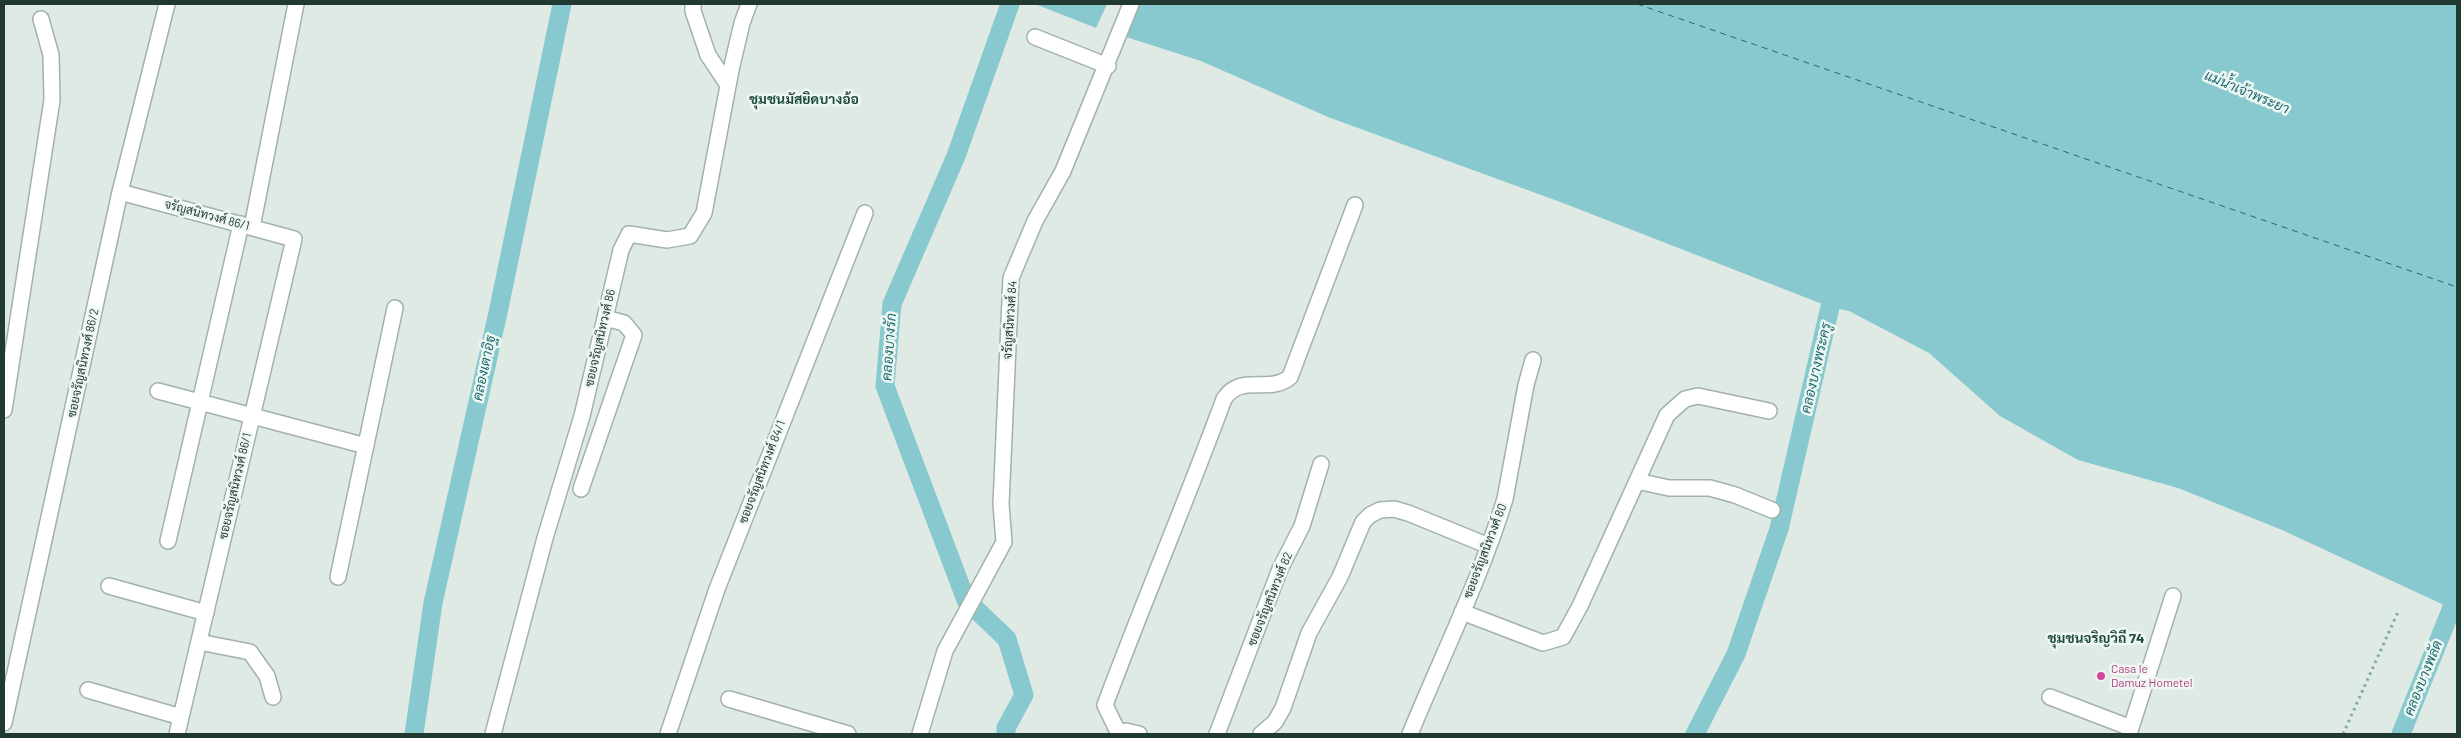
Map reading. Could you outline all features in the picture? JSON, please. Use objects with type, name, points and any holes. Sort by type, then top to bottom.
[{"type":"street","name":"ซอยจรัญสนิทวงศ์ 86/2","points":[[4,723],[120,192],[167,4]]},
{"type":"street","points":[[168,540],[200,403],[246,226],[296,4]]},
{"type":"street","points":[[693,4],[693,11],[708,55],[728,85]]},
{"type":"street","name":"ซอยจรัญสนิทวงศ์ 86","points":[[493,734],[545,538],[582,416],[621,250],[629,234],[667,240],[690,236],[704,214],[728,85],[742,23],[749,4]]},
{"type":"street","name":"จรัญสนิทวงศ์ 84","points":[[920,734],[945,651],[1004,542],[1001,504],[1012,278],[1035,221],[1062,171],[1108,66],[1131,4]]},
{"type":"street","points":[[4,410],[52,100],[50,55],[40,20]]},
{"type":"street","points":[[1035,37],[1108,66]]},
{"type":"street","name":"จรัญสนิทวงศ์ 86/1","points":[[120,192],[294,238]]},
{"type":"street","points":[[1139,734],[1126,731],[1120,734],[1105,706],[1137,621],[1183,510],[1224,399],[1230,391],[1238,386],[1272,385],[1283,382],[1290,377],[1355,205]]},
{"type":"street","name":"ซอยจรัญสนิทวงศ์ 84/1","points":[[668,734],[717,589],[866,213]]},
{"type":"street","name":"ซอยจรัญสนิทวงศ์ 86/1","points":[[177,734],[294,238]]},
{"type":"street","points":[[338,577],[395,308]]},
{"type":"street","points":[[581,489],[634,334],[624,323],[605,318]]},
{"type":"street","name":"ซอยจรัญสนิทวงศ์ 80","points":[[1410,734],[1489,546],[1505,499],[1526,385],[1533,360]]},
{"type":"street","points":[[158,391],[366,446]]},
{"type":"street","points":[[1462,612],[1543,643],[1563,637],[1580,606],[1667,415],[1686,399],[1707,396],[1769,411]]},
{"type":"street","name":"ซอยจรัญสนิทวงศ์ 82","points":[[1217,734],[1280,569],[1302,526],[1321,464]]},
{"type":"street","points":[[1637,481],[1669,488],[1710,488],[1735,494],[1772,510]]},
{"type":"street","points":[[1261,734],[1275,722],[1283,708],[1309,633],[1340,577],[1363,522],[1370,515],[1380,510],[1394,509],[1489,546]]},
{"type":"street","points":[[109,586],[206,613]]},
{"type":"street","points":[[2050,697],[2130,731],[2173,596]]},
{"type":"street","points":[[199,642],[250,652],[267,676],[274,697]]},
{"type":"street","points":[[88,690],[181,717]]},
{"type":"street","points":[[729,699],[848,734]]},
{"type":"path","points":[[2343,734],[2398,612]]},
{"type":"water","points":[[1035,4],[1107,4],[1096,28]]},
{"type":"water","name":"แม่น้ำเจ้าพระยา","points":[[1136,4],[2457,4],[2457,611],[2282,530],[2178,488],[2078,460],[2000,416],[1929,353],[1849,311],[1830,307],[1563,203],[1328,117],[1201,61],[1123,36]]},
{"type":"waterway","name":"คลองเตาอิฐ","points":[[414,734],[433,603],[499,308],[562,4]]},
{"type":"waterway","name":"คลองบางรัก","points":[[1006,734],[1006,728],[1024,695],[1007,639],[966,600],[885,386],[892,304],[956,156],[1010,4]]},
{"type":"waterway","name":"คลองบางพระครู","points":[[1695,734],[1736,654],[1779,529],[1830,307],[1839,282]]},
{"type":"waterway","name":"คลองบางพลัด","points":[[2401,734],[2457,595]]},
{"type":"ferry route","points":[[1637,4],[2457,287]]},
{"type":"place","name":"Casa le Damuz Hometel","points":[[2101,676]]},
{"type":"district","name":"ชุมชนมัสยิดบางอ้อ","points":[[804,99]]},
{"type":"district","name":"ชุมชนจริญวิถี 74","points":[[2096,638]]}]
